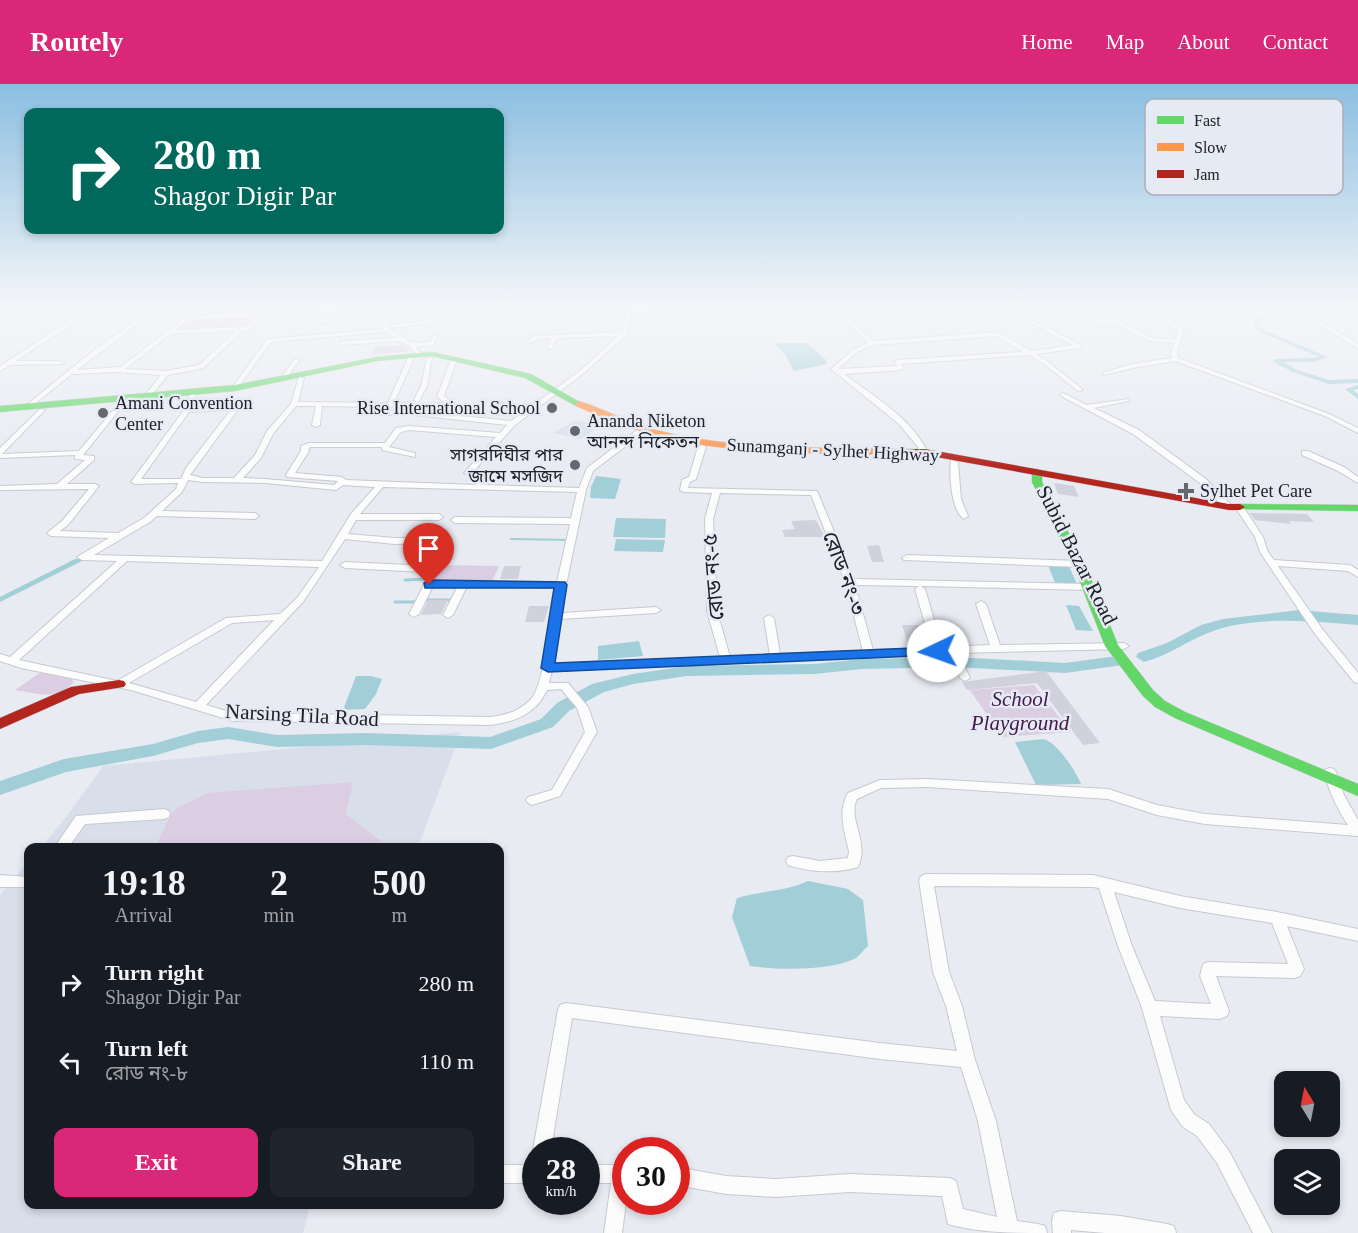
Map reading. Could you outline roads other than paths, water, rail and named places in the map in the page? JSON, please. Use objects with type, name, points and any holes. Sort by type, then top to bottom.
[{"type":"main road","name":"Sunamganj - Sylhet Highway","points":[[0,411],[42,410],[193,395],[382,362]]},
{"type":"main road","name":"Sunamganj - Sylhet Highway","points":[[453,362],[519,378],[641,431],[702,447],[758,452],[925,455],[954,462],[1038,475]]},
{"type":"main road","name":"Sunamganj - Sylhet Highway","points":[[473,362],[528,376],[554,392]]},
{"type":"main road","name":"Sunamganj - Sylhet Highway","points":[[0,411],[122,404],[193,395],[319,373]]},
{"type":"main road","name":"Sunamganj - Sylhet Highway","points":[[641,431],[738,446],[925,455],[1235,508],[1358,513]]},
{"type":"main road","name":"Subid Bazar Road","points":[[1038,475],[1037,482],[1118,646],[1148,693],[1160,704],[1331,776],[1358,790]]},
{"type":"main road","name":"Subid Bazar Road","points":[[1038,475],[1118,646]]},
{"type":"main road","name":"Sunamganj - Sylhet Highway","points":[[1235,508],[1358,508]]},
{"type":"main road","points":[[76,690],[85,682],[82,676]]},
{"type":"main road","points":[[0,724],[76,690],[119,684]]},
{"type":"main road","name":"Subid Bazar Road","points":[[1331,776],[1358,783]]},
{"type":"street","points":[[26,408],[41,393],[52,388],[83,362]]},
{"type":"street","points":[[117,370],[133,362]]},
{"type":"street","points":[[69,372],[117,370],[166,373],[201,367],[207,362]]},
{"type":"street","points":[[236,387],[253,362]]},
{"type":"street","points":[[283,379],[296,362]]},
{"type":"street","points":[[390,405],[414,362]]},
{"type":"street","points":[[294,404],[319,406],[415,404],[424,386],[419,362]]},
{"type":"street","points":[[418,414],[427,408],[443,407],[448,401],[440,397],[453,362]]},
{"type":"street","points":[[479,487],[485,476],[468,473],[501,435],[512,423],[591,362]]},
{"type":"street","points":[[841,362],[833,368],[904,425],[919,440],[925,455]]},
{"type":"street","points":[[838,372],[901,368],[897,362],[903,362]]},
{"type":"street","points":[[1043,362],[1080,390],[1063,394],[1146,439],[1235,508],[1259,537],[1264,552],[1358,680]]},
{"type":"street","points":[[1105,374],[1159,362]]},
{"type":"street","points":[[1182,362],[1327,415],[1358,431]]},
{"type":"street","points":[[0,369],[9,363],[62,363]]},
{"type":"street","points":[[146,398],[166,373]]},
{"type":"street","points":[[236,481],[258,456],[270,433],[294,404],[300,378]]},
{"type":"street","points":[[193,395],[187,410],[135,482],[186,479],[336,488],[342,482]]},
{"type":"street","points":[[1086,407],[1126,400]]},
{"type":"street","points":[[58,488],[91,458],[78,457],[122,404]]},
{"type":"street","points":[[379,405],[377,413],[418,414],[512,423]]},
{"type":"street","points":[[316,425],[319,406]]},
{"type":"street","points":[[187,410],[234,409],[189,470],[178,490],[155,513],[119,537],[82,557],[325,564]]},
{"type":"street","points":[[0,454],[42,410]]},
{"type":"street","points":[[386,446],[399,430],[405,428],[501,435]]},
{"type":"street","points":[[532,800],[556,793],[591,732],[582,707],[564,685],[543,687],[561,585],[582,490],[590,470],[641,431]]},
{"type":"street","points":[[412,455],[385,448],[386,446],[305,446],[305,451],[290,475],[381,485],[582,490]]},
{"type":"street","points":[[702,447],[696,471],[692,479],[686,480],[683,489],[716,492]]},
{"type":"street","points":[[0,454],[81,453]]},
{"type":"street","points":[[1305,453],[1341,468],[1358,481]]},
{"type":"street","points":[[954,462],[957,499],[964,516]]},
{"type":"street","points":[[198,707],[300,600],[354,517],[381,485]]},
{"type":"street","points":[[0,488],[95,486],[65,523],[51,533],[119,537]]},
{"type":"street","name":"রোড নং-৩","points":[[716,492],[814,493],[850,582],[869,655]]},
{"type":"street","name":"রোড নং-৫","points":[[716,492],[709,519],[712,611],[726,661]]},
{"type":"street","points":[[155,513],[255,516]]},
{"type":"street","points":[[354,517],[439,517]]},
{"type":"street","points":[[455,520],[576,522]]},
{"type":"street","points":[[342,536],[395,541],[442,541]]},
{"type":"street","points":[[5,660],[125,558]]},
{"type":"street","points":[[906,558],[1079,564]]},
{"type":"street","points":[[1273,563],[1350,568],[1358,574]]},
{"type":"street","points":[[345,565],[431,569],[430,583],[414,614]]},
{"type":"street","points":[[850,582],[1089,586]]},
{"type":"street","points":[[430,583],[561,585]]},
{"type":"street","points":[[448,615],[464,584]]},
{"type":"street","points":[[920,589],[938,651]]},
{"type":"street","points":[[981,604],[996,648]]},
{"type":"street","points":[[555,616],[656,610]]},
{"type":"street","points":[[119,684],[230,620],[283,617]]},
{"type":"street","points":[[769,618],[776,659]]},
{"type":"street","points":[[548,668],[996,648],[1118,646]]},
{"type":"street","points":[[955,656],[965,678]]},
{"type":"street","name":"Narsing Tila Road","points":[[5,660],[119,684],[233,717],[502,720],[521,714],[534,702],[543,687]]},
{"type":"street","points":[[1331,776],[1344,812],[1358,830]]},
{"type":"street","points":[[793,861],[820,866],[853,863],[856,852],[848,804],[852,796],[880,784],[927,783],[1108,794],[1157,810],[1205,819],[1358,830]]},
{"type":"street","points":[[64,843],[81,819],[164,814]]},
{"type":"street","points":[[1009,1229],[987,1120],[967,1060],[954,1006],[941,972],[926,880],[1022,879],[1093,882],[1221,910],[1277,918],[1358,935]]},
{"type":"street","points":[[0,881],[24,882]]},
{"type":"street","points":[[1105,885],[1115,918],[1150,1008],[1177,1104],[1188,1120],[1203,1130],[1223,1157],[1263,1233]]},
{"type":"street","points":[[1150,1008],[1221,1011],[1208,976],[1208,969],[1295,971],[1297,969],[1277,918]]},
{"type":"street","points":[[544,1137],[566,1010],[880,1051],[967,1060]]},
{"type":"street","points":[[504,1174],[522,1174]]},
{"type":"street","points":[[690,1179],[726,1185],[776,1188],[850,1183],[950,1187],[955,1217],[1038,1233]]},
{"type":"street","points":[[613,1233],[616,1215]]},
{"type":"street","points":[[1062,1233],[1061,1220],[1121,1225],[1167,1233]]},
{"type":"water","points":[[789,362],[826,362],[827,364],[794,371]]},
{"type":"water","points":[[596,476],[621,479],[615,499],[590,498],[591,487]]},
{"type":"water","points":[[616,518],[666,519],[665,538],[613,537]]},
{"type":"water","points":[[616,539],[665,540],[663,552],[614,551]]},
{"type":"water","points":[[1048,565],[1069,566],[1077,584],[1055,583]]},
{"type":"water","points":[[1066,605],[1079,606],[1093,631],[1076,630]]},
{"type":"water","points":[[639,641],[643,656],[598,660],[598,646]]},
{"type":"water","points":[[356,676],[382,679],[376,694],[365,709],[343,710]]},
{"type":"water","points":[[1043,739],[1054,745],[1075,772],[1081,784],[1036,785],[1015,742]]},
{"type":"water","points":[[808,881],[848,889],[863,900],[868,946],[856,958],[831,966],[788,969],[750,966],[732,917],[737,898],[792,887]]},
{"type":"waterway","points":[[1277,362],[1295,371],[1329,382],[1358,381]]},
{"type":"waterway","points":[[1358,387],[1348,389],[1358,397]]},
{"type":"waterway","points":[[511,539],[569,540]]},
{"type":"waterway","points":[[435,566],[440,554]]},
{"type":"waterway","points":[[0,600],[78,561]]},
{"type":"waterway","points":[[405,580],[427,579]]},
{"type":"waterway","points":[[425,600],[454,600]]},
{"type":"waterway","points":[[395,602],[418,602]]},
{"type":"waterway","points":[[1144,657],[1173,646],[1207,628],[1229,622],[1299,615],[1358,620]]},
{"type":"waterway","points":[[0,788],[64,766],[153,750],[198,737],[228,733],[277,741],[366,739],[491,743],[547,723],[563,707],[598,688],[633,679],[687,671],[814,669],[862,664],[955,662],[1065,668],[1117,661]]},
{"type":"place","name":"Rise International School","points":[[552,408]]},
{"type":"place","name":"Amani Convention Center","points":[[103,413]]},
{"type":"place","name":"Ananda Niketon আনন্দ নিকেতন","points":[[575,431]]},
{"type":"place","name":"সাগরদিঘীর পার জামে মসজিদ","points":[[575,465]]},
{"type":"place","name":"Sylhet Pet Care","points":[[1186,491]]},
{"type":"park label","name":"School Playground","points":[[1020,711]]}]
